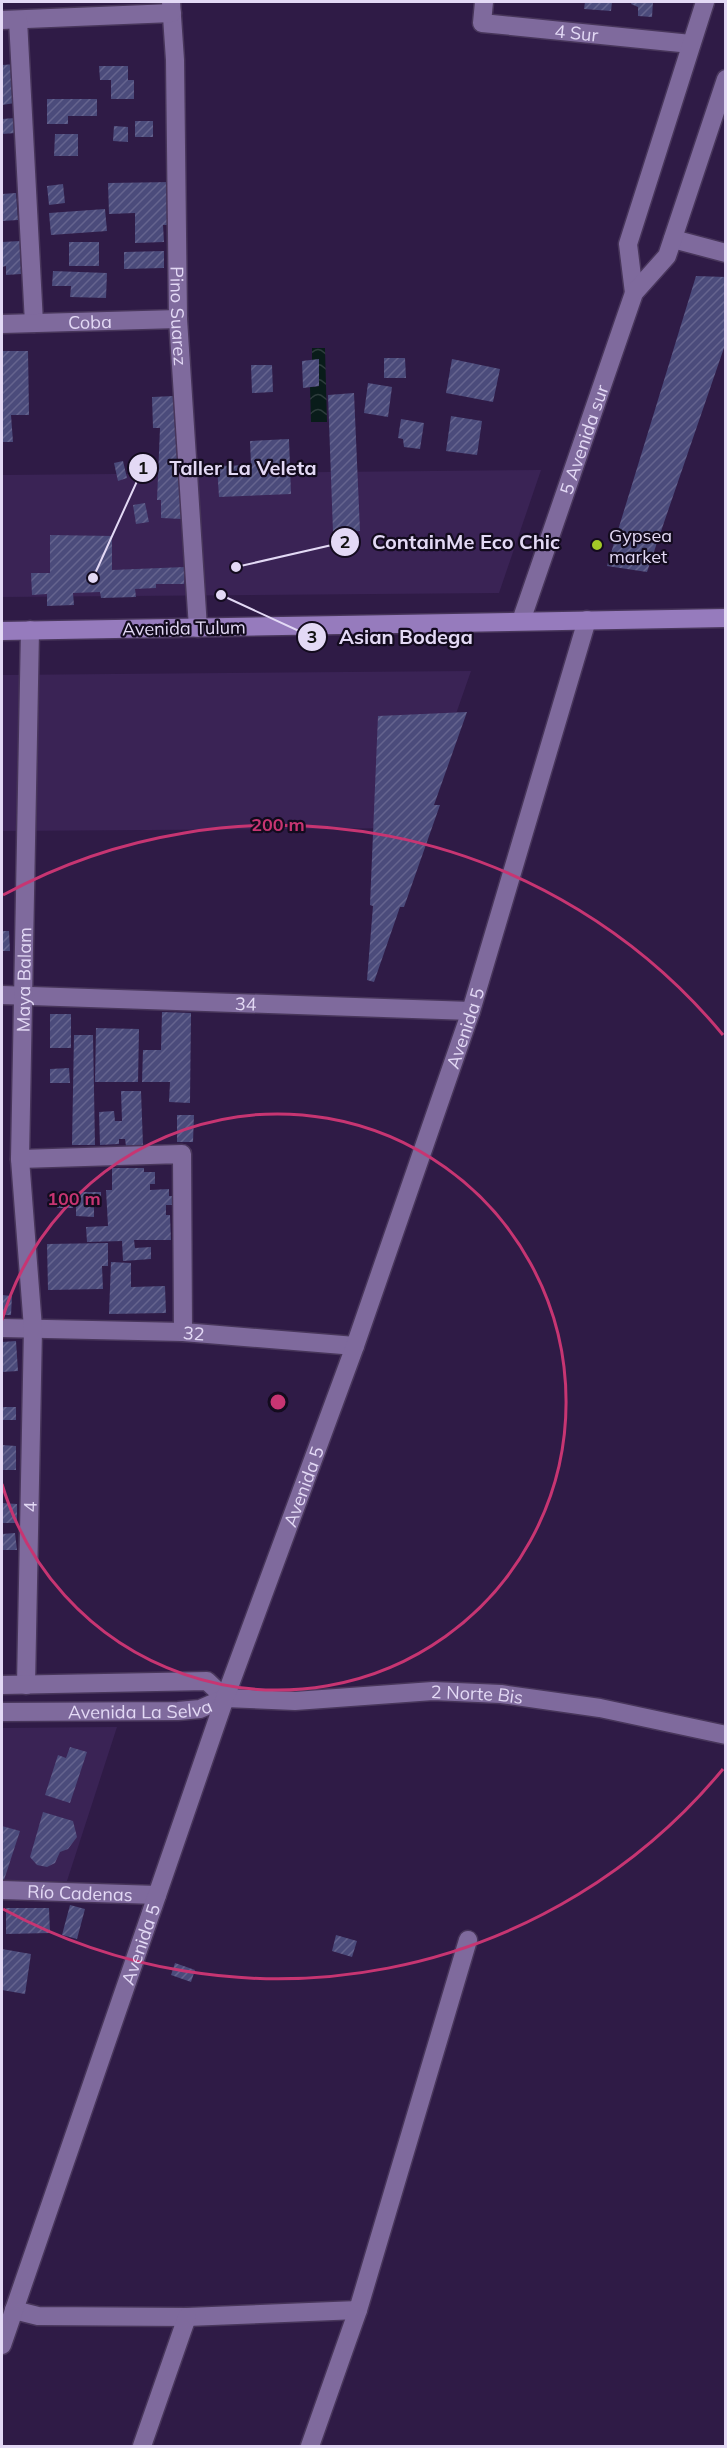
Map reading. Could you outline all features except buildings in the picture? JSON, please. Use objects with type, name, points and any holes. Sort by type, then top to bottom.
[{"type":"highway","name":"Avenida Tulum","points":[[2,631],[726,618]]},
{"type":"street","name":"4 Sur","points":[[484,2],[482,23],[691,44]]},
{"type":"street","points":[[634,293],[628,244],[705,2]]},
{"type":"street","points":[[34,323],[10,20],[171,7]]},
{"type":"street","name":"Pino Suarez","points":[[171,7],[175,60],[178,319],[198,628]]},
{"type":"street","points":[[634,293],[667,256],[726,80]]},
{"type":"street","points":[[673,239],[726,253]]},
{"type":"street","name":"5 Avenida sur","points":[[521,621],[634,293]]},
{"type":"street","name":"Coba","points":[[2,324],[178,319]]},
{"type":"street","name":"Avenida 5","points":[[2,2345],[225,1698],[355,1346],[471,1011],[587,620]]},
{"type":"street","name":"Maya Balam","points":[[30,630],[20,1159],[33,1328]]},
{"type":"street","name":"34","points":[[2,996],[471,1011]]},
{"type":"street","points":[[20,1159],[182,1154],[183,1332]]},
{"type":"street","name":"32","points":[[2,1328],[183,1332],[355,1346]]},
{"type":"street","name":"4","points":[[26,1685],[33,1328]]},
{"type":"street","name":"Avenida La Selva","points":[[2,1685],[207,1680],[225,1698],[200,1709],[178,1711],[2,1712]]},
{"type":"street","name":"2 Norte Bis","points":[[225,1698],[295,1701],[433,1691],[501,1694],[600,1708],[726,1735]]},
{"type":"street","name":"Río Cadenas","points":[[2,1890],[157,1896]]},
{"type":"street","points":[[310,2446],[358,2310],[468,1940]]},
{"type":"street","points":[[14,2310],[38,2316],[188,2318],[358,2310]]},
{"type":"street","points":[[142,2446],[188,2318]]},
{"type":"shaded area","points":[[541,470],[499,593],[2,597],[2,475]]},
{"type":"shaded area","points":[[471,671],[416,828],[2,831],[2,675]]},
{"type":"shaded area","points":[[117,1727],[67,1881],[2,1882],[2,1728]]},
{"type":"water","points":[[312,348],[325,348],[327,422],[311,422],[310,387],[319,386],[319,360],[312,360]]},
{"type":"place","name":"Gypsea market","points":[[597,545]]},
{"type":"place","name":"ContainMe Eco Chic","points":[[236,567]]},
{"type":"place","name":"Taller La Veleta","points":[[93,578]]},
{"type":"place","name":"Asian Bodega","points":[[221,595]]}]
